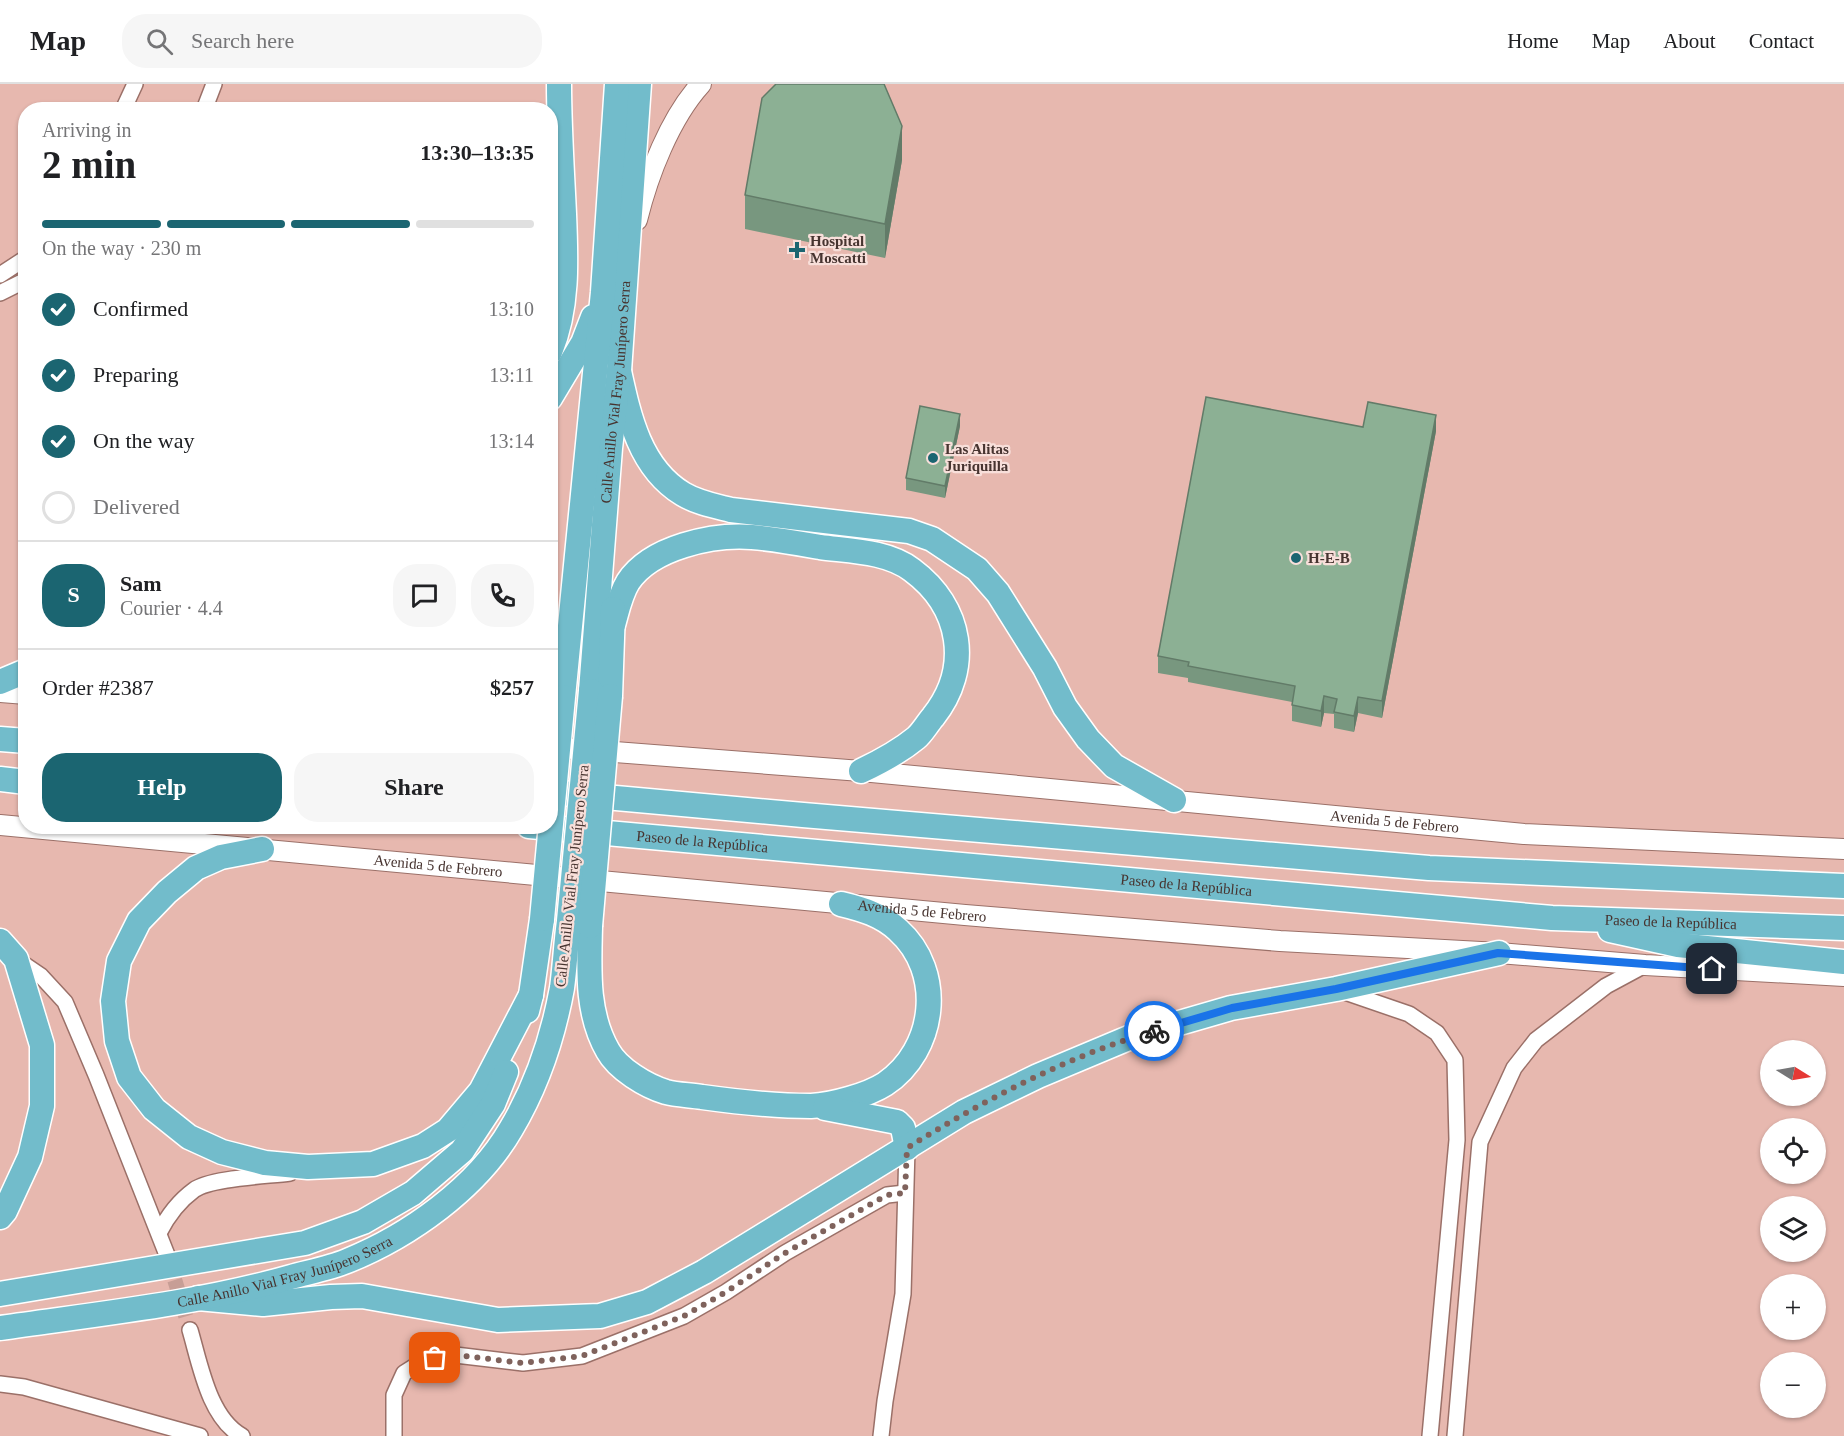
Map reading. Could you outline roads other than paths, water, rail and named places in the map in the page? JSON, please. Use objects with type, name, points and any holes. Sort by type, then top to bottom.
[{"type":"highway","points":[[558,334],[564,298],[565,248],[559,84]]},
{"type":"highway","name":"Calle Anillo Vial Fray Junípero Serra","points":[[558,751],[603,292],[617,84]]},
{"type":"highway","name":"Calle Anillo Vial Fray Junípero Serra","points":[[0,1328],[198,1298],[260,1286],[346,1261],[402,1233],[437,1210],[476,1175],[510,1131],[535,1082],[579,924],[601,694],[610,448],[619,371],[639,84]]},
{"type":"highway","points":[[558,384],[583,342],[603,292]]},
{"type":"highway","points":[[619,371],[628,415],[645,454],[663,478],[683,494],[703,504],[731,510],[909,531],[932,539],[976,569],[998,593],[1045,668],[1065,707],[1088,739],[1113,766],[1174,800]]},
{"type":"highway","points":[[610,448],[613,625]]},
{"type":"highway","points":[[601,694],[613,625],[622,595],[630,580],[642,567],[671,550],[697,541],[751,537],[881,556],[910,569],[933,589],[950,615],[958,649],[954,682],[940,709],[917,737],[889,758],[861,771]]},
{"type":"highway","points":[[558,667],[564,688]]},
{"type":"highway","points":[[0,682],[18,674]]},
{"type":"highway","points":[[0,739],[18,740]]},
{"type":"highway","points":[[0,779],[18,781]]},
{"type":"highway","points":[[558,793],[1429,867],[1844,886]]},
{"type":"highway","name":"Paseo de la República","points":[[558,829],[1552,918],[1844,928]]},
{"type":"highway","name":"Calle Anillo Vial Fray Junípero Serra","points":[[0,1294],[305,1243],[363,1222],[413,1193],[462,1151],[493,1104],[513,1056],[531,995],[542,919],[550,834]]},
{"type":"highway","points":[[262,849],[221,857],[196,868],[167,892],[139,921],[119,961],[113,1001],[117,1041],[129,1077],[154,1109],[189,1137],[222,1152],[265,1163],[308,1167],[373,1164],[423,1146],[448,1130],[481,1090],[531,995]]},
{"type":"highway","points":[[813,1106],[867,1093],[885,1084],[900,1072],[912,1056],[922,1039],[928,1020],[927,980],[921,961],[911,944],[898,929],[871,912],[841,904]]},
{"type":"highway","points":[[1552,918],[1678,945],[1844,962]]},
{"type":"highway","points":[[579,924],[589,975],[594,1018],[608,1053],[633,1077],[666,1092],[731,1101],[813,1106],[897,1122],[903,1128],[907,1148]]},
{"type":"highway","points":[[0,941],[16,959],[42,1045],[42,1106],[30,1157],[0,1217]]},
{"type":"highway","points":[[198,1298],[263,1304],[362,1296],[498,1320],[600,1316],[647,1302],[704,1272],[964,1113],[1038,1076],[1131,1037],[1232,1008],[1336,989],[1498,953]]},
{"type":"main road","points":[[628,257],[643,194],[658,156],[674,124],[701,84]]},
{"type":"main road","points":[[0,692],[18,693]]},
{"type":"main road","name":"Avenida 5 de Febrero","points":[[558,748],[861,771],[1524,834],[1844,849]]},
{"type":"main road","name":"Avenida 5 de Febrero","points":[[0,825],[18,827]]},
{"type":"main road","name":"Avenida 5 de Febrero","points":[[98,834],[841,904],[1280,941],[1844,976]]},
{"type":"street","points":[[127,102],[135,84]]},
{"type":"street","points":[[207,102],[214,84]]},
{"type":"street","points":[[0,275],[18,263]]},
{"type":"street","points":[[0,293],[18,284]]},
{"type":"street","points":[[16,959],[41,976],[65,1002],[167,1255]]},
{"type":"street","points":[[1455,1436],[1480,1142],[1514,1068],[1536,1040],[1606,986],[1645,965]]},
{"type":"street","points":[[1336,989],[1409,1014],[1437,1033],[1455,1060],[1457,1140],[1430,1436]]},
{"type":"street","points":[[881,1436],[903,1294],[907,1148]]},
{"type":"street","points":[[159,1233],[167,1217],[195,1189],[224,1180],[373,1164]]},
{"type":"street","points":[[394,1436],[394,1395],[404,1373],[423,1361],[447,1354],[523,1363],[582,1356],[684,1316],[726,1292],[785,1253],[887,1195],[905,1193]]},
{"type":"street","points":[[190,1330],[213,1404],[235,1432],[242,1436]]},
{"type":"street","points":[[0,1384],[24,1387],[200,1436]]},
{"type":"tunnel","points":[[168,1258],[190,1330]]},
{"type":"place","name":"Hospital Moscatti","points":[[797,250]]},
{"type":"place","name":"Las Alitas Juriquilla","points":[[933,458]]},
{"type":"place","name":"H-E-B","points":[[1296,558]]}]
